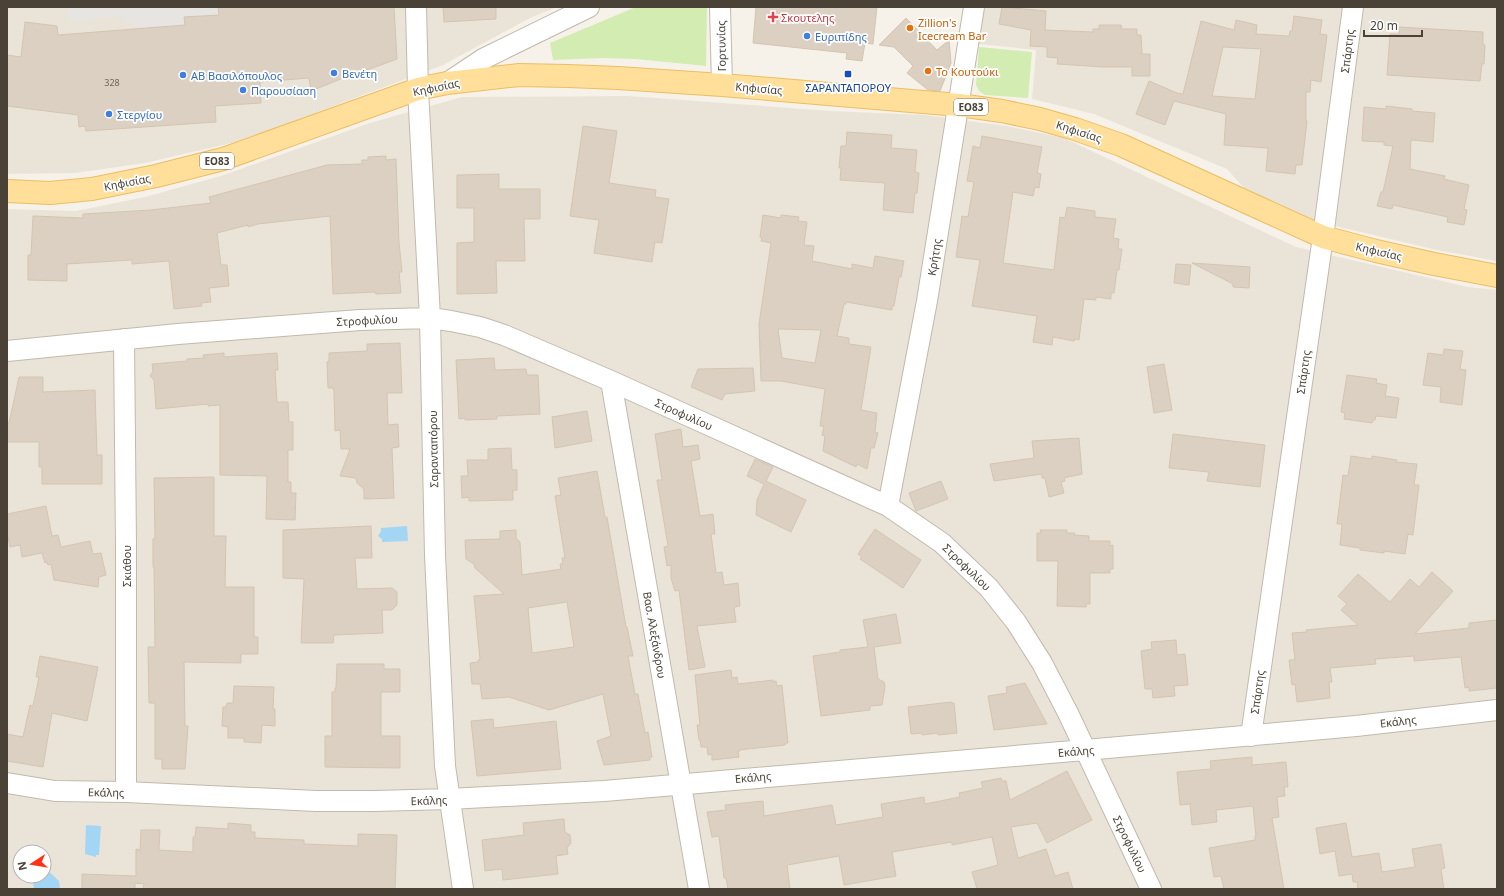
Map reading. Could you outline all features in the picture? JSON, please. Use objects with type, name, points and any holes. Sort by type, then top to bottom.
[{"type":"main road","name":"Κηφισίας","points":[[7,191],[50,193],[92,189],[156,176],[223,159],[418,89],[447,83],[519,75],[618,78],[722,85],[959,105],[1002,111],[1040,119],[1121,145],[1322,237],[1426,262],[1497,276]]},
{"type":"street","name":"Σαρανταπόρου","points":[[416,7],[418,89],[430,318],[435,562],[445,766],[463,889]]},
{"type":"street","points":[[447,83],[483,58],[589,7]]},
{"type":"street","name":"Γορτυνίας","points":[[720,7],[722,85]]},
{"type":"street","name":"Κρήτης","points":[[888,506],[926,301],[974,7]]},
{"type":"street","name":"Σπάρτης","points":[[1251,736],[1353,7]]},
{"type":"street","name":"Στροφυλίου","points":[[7,351],[178,334],[352,320],[430,318],[464,324],[504,335],[611,380],[888,506],[942,543],[989,588],[1016,622],[1042,663],[1068,713],[1151,889]]},
{"type":"street","name":"Σκιάθου","points":[[124,339],[126,792]]},
{"type":"street","name":"Βασ. Αλεξάνδρου","points":[[611,380],[699,889]]},
{"type":"street","name":"Εκάλης","points":[[7,783],[55,791],[126,792],[316,801],[449,799],[604,791],[680,783],[1251,736],[1497,710]]},
{"type":"shaded area","points":[[7,7],[557,7],[530,18],[443,65],[240,141],[145,163],[75,173],[7,174]]},
{"type":"shaded area","points":[[67,7],[218,7],[219,14],[218,16],[184,17],[185,25],[137,29],[120,16],[69,21]]},
{"type":"shaded area","points":[[982,7],[1497,7],[1497,261],[1437,250],[1314,221],[1245,189],[1227,169],[1094,114],[1032,99],[1036,50],[979,44]]},
{"type":"shaded area","points":[[628,96],[830,111],[924,115],[1006,126],[1064,138],[1296,247],[1468,287],[1497,290],[1497,889],[7,889],[7,209],[76,211],[145,197],[224,175],[370,123],[462,97]]},
{"type":"green space","points":[[636,7],[707,7],[706,66],[636,59],[603,58],[553,60],[550,43]]},
{"type":"green space","points":[[979,47],[1032,52],[1028,98],[985,95],[979,91],[976,85]]},
{"type":"water","points":[[407,526],[408,541],[382,542],[382,539],[378,536],[381,528]]},
{"type":"water","points":[[86,825],[101,826],[99,855],[96,855],[96,857],[85,854]]},
{"type":"water","points":[[52,874],[59,881],[60,889],[34,889],[33,884],[52,884]]},
{"type":"building","points":[[218,7],[394,7],[397,59],[359,73],[358,72],[311,91],[309,78],[260,82],[261,103],[215,106],[216,122],[86,131],[85,126],[79,127],[78,115],[7,106],[7,55],[21,57],[25,22],[57,26],[58,35],[185,25],[184,17],[219,15]]},
{"type":"building","points":[[443,7],[496,7],[496,19],[444,22]]},
{"type":"building","points":[[756,7],[877,7],[873,44],[865,43],[862,61],[846,59],[847,53],[753,43]]},
{"type":"building","points":[[1002,7],[1046,11],[1045,30],[1093,32],[1093,29],[1099,29],[1099,25],[1121,25],[1122,29],[1137,29],[1137,35],[1141,35],[1142,54],[1150,54],[1150,76],[1132,76],[1132,67],[1057,64],[1058,58],[1047,57],[1047,47],[1030,46],[1031,30],[999,24]]},
{"type":"building","points":[[1294,16],[1322,20],[1320,34],[1327,35],[1321,82],[1311,80],[1310,92],[1306,92],[1307,121],[1302,165],[1296,165],[1295,174],[1266,171],[1268,148],[1224,145],[1226,114],[1174,101],[1165,125],[1136,114],[1149,81],[1177,93],[1183,94],[1201,21],[1234,30],[1236,20],[1257,25],[1256,34],[1289,36],[1290,31],[1292,31]],"holes":[[[1223,47],[1261,49],[1255,99],[1212,96]]]},
{"type":"building","points":[[906,18],[937,50],[949,40],[951,63],[940,91],[928,90],[907,73],[913,66],[894,47],[879,45]]},
{"type":"building","points":[[1399,27],[1483,32],[1483,45],[1485,45],[1484,64],[1482,64],[1480,81],[1387,75],[1390,34],[1399,34]]},
{"type":"building","points":[[1386,106],[1412,109],[1412,111],[1435,113],[1433,142],[1411,140],[1410,169],[1445,176],[1444,179],[1469,185],[1464,209],[1467,210],[1464,225],[1447,222],[1448,217],[1393,205],[1392,209],[1377,206],[1381,192],[1383,192],[1393,146],[1384,145],[1384,142],[1362,141],[1364,107],[1386,109]]},
{"type":"building","points":[[583,126],[617,131],[609,183],[656,190],[655,197],[669,199],[662,243],[655,242],[652,262],[594,253],[599,220],[570,216]]},
{"type":"building","points":[[847,132],[892,135],[891,148],[917,150],[915,172],[919,173],[913,213],[883,210],[885,183],[840,180],[841,168],[839,168],[841,146],[846,146]]},
{"type":"building","points":[[982,136],[1042,147],[1037,173],[1041,174],[1039,188],[1035,187],[1033,196],[1013,192],[1003,263],[1054,270],[1060,217],[1065,218],[1067,207],[1095,211],[1095,217],[1116,219],[1113,238],[1119,239],[1118,249],[1122,249],[1114,293],[1111,293],[1111,299],[1096,297],[1096,300],[1084,299],[1079,340],[1075,339],[1074,341],[1053,337],[1052,345],[1033,342],[1037,316],[972,306],[980,260],[956,257],[962,216],[968,217],[974,182],[967,181],[973,146],[980,148]]},
{"type":"building","points":[[386,156],[386,160],[396,159],[399,242],[402,272],[399,272],[401,293],[376,294],[375,292],[333,294],[330,216],[258,224],[248,227],[248,225],[217,233],[221,265],[227,265],[229,286],[209,288],[211,302],[201,303],[202,306],[174,309],[169,261],[132,264],[132,260],[67,264],[67,281],[28,280],[28,255],[31,255],[33,216],[83,218],[83,214],[151,210],[211,203],[209,197],[327,165],[362,164],[362,160],[368,160],[368,157]]},
{"type":"building","points":[[499,174],[499,189],[540,189],[540,219],[524,219],[525,261],[496,261],[497,293],[457,294],[457,243],[474,242],[474,208],[457,208],[457,175]]},
{"type":"building","points":[[763,215],[781,218],[781,215],[799,217],[798,221],[807,222],[804,245],[814,246],[812,261],[852,269],[852,264],[873,268],[875,256],[904,261],[892,310],[846,302],[846,304],[844,304],[837,336],[849,338],[849,344],[871,347],[861,410],[877,413],[875,432],[878,433],[874,448],[871,448],[867,469],[857,464],[856,467],[823,451],[825,436],[822,435],[824,426],[820,426],[825,389],[781,381],[761,381],[759,324],[771,243],[761,241],[762,238],[760,237]],"holes":[[[778,329],[821,330],[815,363],[782,358]]]},
{"type":"building","points":[[1192,263],[1250,267],[1249,288],[1233,287],[1233,284]]},
{"type":"building","points":[[1176,264],[1191,265],[1189,285],[1174,283]]},
{"type":"building","points":[[400,343],[402,393],[387,393],[388,425],[398,424],[399,447],[392,448],[394,498],[364,499],[364,489],[357,483],[356,478],[340,476],[350,449],[341,449],[340,430],[335,431],[334,391],[333,388],[328,388],[327,362],[329,361],[329,353],[367,351],[367,344]]},
{"type":"building","points":[[1444,349],[1463,351],[1460,369],[1466,370],[1462,405],[1440,402],[1441,387],[1423,385],[1428,353],[1443,355]]},
{"type":"building","points":[[224,353],[224,357],[277,353],[278,370],[275,370],[277,402],[288,402],[289,422],[293,422],[293,450],[288,450],[288,482],[291,482],[291,493],[296,493],[295,520],[266,519],[267,476],[220,475],[220,405],[208,406],[208,404],[156,409],[154,380],[150,376],[153,371],[152,364],[187,361],[187,359],[204,358],[203,355]]},
{"type":"building","points":[[494,358],[495,370],[526,369],[527,375],[538,375],[540,414],[497,416],[497,419],[459,419],[456,360]]},
{"type":"building","points":[[1164,364],[1172,410],[1154,413],[1147,367]]},
{"type":"building","points":[[753,368],[755,391],[725,394],[722,400],[691,387],[698,369]]},
{"type":"building","points":[[1347,375],[1377,379],[1376,383],[1387,385],[1385,396],[1399,398],[1396,418],[1376,416],[1372,423],[1344,419],[1345,413],[1341,412]]},
{"type":"building","points":[[19,377],[43,377],[43,392],[95,390],[97,455],[102,455],[102,484],[42,484],[42,467],[39,467],[39,442],[7,442],[7,423],[9,423]]},
{"type":"building","points":[[587,411],[592,441],[555,448],[552,417]]},
{"type":"building","points":[[681,429],[683,447],[698,445],[700,459],[691,461],[700,516],[713,514],[715,534],[711,534],[716,573],[722,572],[724,585],[738,583],[740,606],[734,607],[736,622],[697,626],[705,667],[689,670],[679,590],[675,591],[671,578],[671,565],[667,566],[664,547],[668,546],[657,480],[662,480],[655,434]]},
{"type":"building","points":[[1173,434],[1265,445],[1260,487],[1207,481],[1209,472],[1169,468]]},
{"type":"building","points":[[1079,438],[1082,474],[1064,478],[1065,481],[1061,482],[1064,493],[1049,497],[1045,478],[1042,478],[1042,474],[994,481],[990,464],[1034,458],[1032,441]]},
{"type":"building","points":[[511,448],[512,470],[517,470],[517,490],[513,490],[513,500],[469,501],[469,497],[462,498],[461,476],[468,476],[467,460],[488,460],[488,449]]},
{"type":"building","points":[[1351,456],[1372,459],[1372,456],[1397,460],[1396,462],[1417,464],[1414,485],[1419,485],[1413,535],[1408,534],[1405,554],[1360,550],[1360,548],[1340,545],[1342,524],[1337,524],[1343,475],[1348,476]]},
{"type":"building","points":[[755,459],[773,467],[766,481],[806,500],[791,532],[756,515],[757,500],[764,484],[747,476]]},
{"type":"building","points":[[597,471],[605,517],[607,517],[626,627],[633,656],[628,656],[635,694],[638,694],[645,733],[648,732],[652,757],[650,757],[650,760],[604,765],[597,741],[611,736],[603,694],[549,710],[509,697],[482,699],[480,684],[472,684],[470,663],[478,662],[478,660],[480,660],[474,596],[504,594],[475,568],[474,564],[466,559],[465,540],[500,539],[500,531],[516,530],[516,538],[520,542],[522,575],[561,569],[560,564],[563,563],[562,558],[565,558],[555,496],[561,495],[558,478]],"holes":[[[567,602],[574,647],[532,653],[528,608]]]},
{"type":"building","points":[[214,477],[214,536],[226,536],[225,587],[254,587],[254,637],[258,637],[258,654],[241,654],[241,663],[184,662],[185,726],[188,726],[185,769],[162,769],[162,759],[155,759],[155,703],[149,703],[148,647],[155,647],[153,567],[153,539],[155,538],[154,478]]},
{"type":"building","points":[[941,481],[948,499],[916,511],[909,493]]},
{"type":"building","points":[[46,506],[52,536],[58,535],[61,547],[90,541],[93,554],[101,553],[106,575],[99,577],[98,587],[54,580],[51,564],[48,565],[47,562],[45,563],[42,553],[22,557],[20,545],[10,547],[7,532],[7,514]]},
{"type":"building","points":[[371,526],[372,558],[355,558],[357,589],[392,588],[397,592],[397,605],[392,610],[382,610],[383,633],[334,635],[333,643],[301,643],[304,579],[283,578],[283,530]]},
{"type":"building","points":[[875,529],[921,560],[903,588],[860,559],[862,557],[858,554]]},
{"type":"building","points":[[1040,530],[1067,530],[1067,533],[1075,533],[1074,535],[1089,536],[1089,541],[1110,541],[1110,546],[1113,545],[1113,569],[1110,569],[1110,573],[1090,573],[1090,604],[1086,604],[1086,607],[1057,606],[1058,561],[1037,561],[1037,533],[1041,533]]},
{"type":"building","points":[[1432,572],[1453,591],[1415,634],[1469,628],[1469,623],[1497,620],[1497,688],[1469,691],[1469,687],[1465,688],[1461,657],[1414,661],[1414,656],[1375,659],[1376,664],[1330,668],[1332,682],[1329,682],[1330,698],[1297,702],[1295,684],[1292,685],[1289,660],[1295,660],[1292,633],[1307,632],[1306,630],[1358,625],[1341,610],[1347,604],[1338,596],[1358,574],[1390,602],[1410,579],[1419,587]]},
{"type":"building","points":[[896,614],[901,643],[874,647],[878,679],[884,682],[885,687],[882,705],[870,706],[870,710],[821,716],[813,656],[840,652],[840,650],[868,647],[863,620]]},
{"type":"building","points":[[1176,640],[1177,655],[1185,654],[1188,685],[1174,686],[1175,696],[1153,698],[1152,689],[1145,689],[1141,651],[1152,649],[1151,642]]},
{"type":"building","points":[[40,656],[98,667],[87,721],[52,713],[43,767],[7,761],[7,734],[23,737],[30,705],[33,706],[39,677],[36,677]]},
{"type":"building","points":[[337,664],[384,664],[384,669],[400,669],[400,692],[381,692],[381,736],[400,736],[400,768],[325,767],[325,736],[332,736],[332,692],[335,692],[336,688]]},
{"type":"building","points":[[731,670],[732,678],[737,677],[738,684],[773,680],[773,682],[776,681],[777,686],[782,685],[788,743],[785,743],[785,745],[739,750],[739,757],[712,760],[712,754],[708,755],[707,747],[701,747],[697,725],[700,725],[695,675]]},
{"type":"building","points":[[1025,683],[1047,724],[994,730],[988,696],[1007,693],[1006,687]]},
{"type":"building","points":[[234,686],[274,687],[273,709],[275,709],[275,726],[262,725],[261,743],[244,742],[244,738],[228,738],[228,727],[222,726],[223,707],[226,707],[227,703],[233,703]]},
{"type":"building","points":[[951,702],[954,703],[957,733],[938,735],[938,733],[922,735],[922,733],[911,734],[908,707]]},
{"type":"building","points":[[493,719],[494,728],[556,721],[561,769],[477,776],[471,721]]},
{"type":"building","points":[[1252,757],[1252,765],[1286,762],[1288,787],[1284,787],[1285,796],[1277,797],[1279,817],[1272,818],[1284,889],[1224,889],[1221,876],[1214,877],[1209,848],[1255,840],[1256,836],[1253,806],[1216,810],[1217,822],[1192,825],[1190,804],[1180,805],[1177,772],[1211,769],[1210,761]]},
{"type":"building","points":[[1067,771],[1092,820],[1047,843],[1037,823],[1011,827],[1018,858],[1046,849],[1055,876],[1068,872],[1073,889],[977,889],[972,872],[998,865],[992,837],[952,845],[952,842],[892,852],[896,876],[844,885],[839,856],[787,865],[790,889],[728,889],[726,878],[724,878],[719,836],[712,837],[707,812],[726,810],[725,805],[763,801],[764,816],[832,805],[836,825],[883,817],[881,804],[924,797],[925,804],[960,797],[959,793],[983,788],[981,782],[1001,778],[1002,781],[1006,781],[1010,800]]},
{"type":"building","points":[[564,819],[565,832],[570,835],[571,843],[567,848],[568,854],[556,856],[558,874],[503,880],[502,869],[485,871],[482,840],[524,835],[523,823]]},
{"type":"building","points":[[228,823],[251,825],[251,832],[255,832],[255,838],[304,840],[304,844],[358,846],[358,834],[397,835],[395,889],[143,889],[144,884],[135,883],[135,889],[82,889],[82,874],[136,876],[136,849],[140,850],[141,830],[160,830],[159,850],[193,852],[193,837],[195,837],[196,827],[228,829]]},
{"type":"building","points":[[1346,823],[1352,857],[1379,853],[1382,872],[1415,867],[1412,849],[1441,844],[1445,868],[1441,869],[1444,889],[1358,889],[1357,882],[1353,882],[1352,874],[1339,876],[1335,851],[1320,854],[1316,828]]},
{"type":"place","name":"Σκουτελης","points":[[773,17]]},
{"type":"place","name":"Zillion's Icecream Bar","points":[[910,28]]},
{"type":"place","name":"Ευριπίδης","points":[[807,36]]},
{"type":"place","name":"Το Κουτούκι","points":[[928,71]]},
{"type":"place","name":"Βενέτη","points":[[334,73]]},
{"type":"place","name":"ΣΑΡΑΝΤΑΠΟΡΟΥ","points":[[848,74]]},
{"type":"place","name":"ΑΒ Βασιλόπουλος","points":[[183,75]]},
{"type":"place","name":"Παρουσίαση","points":[[243,90]]},
{"type":"place","name":"Στεργίου","points":[[109,114]]}]
